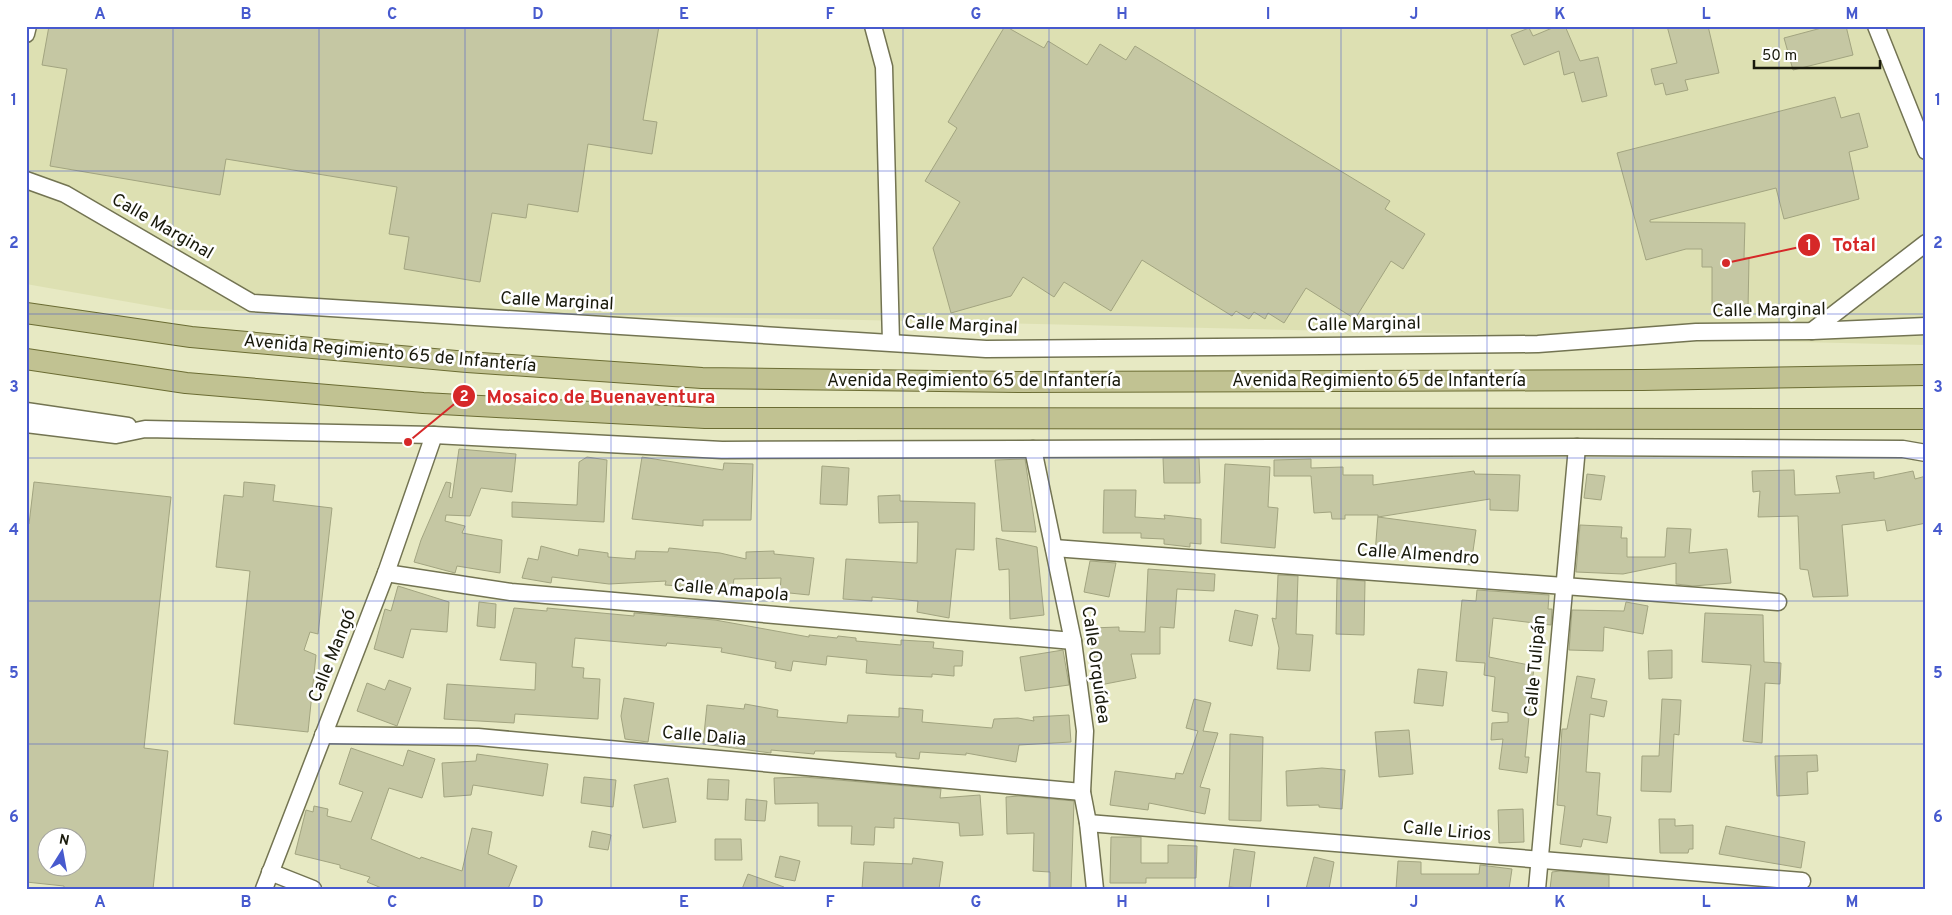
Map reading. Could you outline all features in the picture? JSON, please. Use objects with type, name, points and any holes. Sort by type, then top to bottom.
[{"type":"main road","points":[[26,302],[60,318]]},
{"type":"main road","name":"Avenida Regimiento 65 de Infantería","points":[[26,313],[191,337],[467,362],[702,378],[1049,382],[1644,380],[1926,375]]},
{"type":"main road","name":"Avenida Regimiento 65 de Infantería","points":[[26,359],[196,384],[423,403],[705,418],[1926,419]]},
{"type":"street","points":[[26,34],[28,26]]},
{"type":"street","points":[[874,26],[884,68],[891,342]]},
{"type":"street","points":[[1876,26],[1926,151]]},
{"type":"street","name":"Calle Marginal","points":[[26,180],[65,194],[252,304],[986,349],[1518,344],[1696,332],[1812,332],[1926,326]]},
{"type":"street","points":[[1812,332],[1926,243]]},
{"type":"street","points":[[26,411],[145,429],[434,436],[722,450],[1577,447],[1903,449],[1926,454]]},
{"type":"street","points":[[26,424],[116,435],[145,429]]},
{"type":"street","name":"Calle Mangó","points":[[264,889],[386,573],[434,436]]},
{"type":"street","name":"Calle Tulipán","points":[[1537,889],[1538,859],[1577,447]]},
{"type":"street","name":"Calle Orquídea","points":[[1032,449],[1073,641],[1085,731],[1082,792],[1088,823],[1095,889]]},
{"type":"street","name":"Calle Almendro","points":[[1054,548],[1778,602]]},
{"type":"street","name":"Calle Amapola","points":[[386,573],[511,592],[1073,641]]},
{"type":"street","name":"Calle Dalia","points":[[322,736],[478,737],[1082,792]]},
{"type":"street","name":"Calle Lirios","points":[[1088,823],[1802,881]]},
{"type":"street","points":[[270,872],[313,889]]},
{"type":"shaded area","points":[[26,26],[1926,26],[1926,345],[821,319],[174,310],[26,284]]},
{"type":"building","points":[[49,26],[659,26],[643,120],[657,122],[652,154],[588,144],[578,212],[528,204],[526,218],[492,213],[480,282],[404,269],[409,237],[389,234],[397,187],[226,159],[220,195],[50,166],[67,69],[42,65]]},
{"type":"building","points":[[1005,26],[1044,48],[1048,41],[1087,65],[1100,44],[1126,60],[1135,46],[1390,201],[1385,209],[1425,234],[1403,269],[1391,261],[1355,319],[1306,288],[1284,323],[1268,313],[1265,319],[1254,312],[1249,319],[1236,311],[1232,316],[1142,260],[1111,311],[1064,282],[1054,297],[1023,277],[1011,296],[951,313],[933,248],[960,202],[925,181],[957,128],[948,122]]},
{"type":"building","points":[[1557,26],[1565,26],[1580,61],[1598,57],[1607,96],[1582,102],[1574,72],[1564,75],[1559,51],[1524,65],[1511,35],[1529,28],[1533,36]]},
{"type":"building","points":[[1667,26],[1708,26],[1719,73],[1685,80],[1688,90],[1666,95],[1663,83],[1655,85],[1651,69],[1677,63]]},
{"type":"building","points":[[1829,26],[1846,26],[1853,55],[1793,70],[1784,38]]},
{"type":"building","points":[[1835,97],[1841,118],[1859,113],[1868,147],[1849,152],[1859,199],[1784,219],[1776,188],[1650,220],[1650,222],[1745,223],[1744,258],[1749,258],[1748,309],[1712,309],[1712,267],[1702,267],[1702,249],[1686,249],[1646,260],[1617,153]]},
{"type":"building","points":[[459,449],[516,454],[512,492],[481,488],[470,516],[446,515],[445,521],[465,526],[462,533],[502,540],[500,573],[457,566],[455,573],[414,562],[421,540],[446,482],[451,483],[449,497],[452,498]]},
{"type":"building","points":[[587,457],[607,460],[604,522],[512,517],[512,502],[577,505],[579,462]]},
{"type":"building","points":[[642,457],[723,470],[724,463],[753,464],[751,520],[703,520],[703,526],[632,519]]},
{"type":"building","points":[[1163,458],[1199,458],[1200,483],[1164,483]]},
{"type":"building","points":[[1025,459],[1036,532],[1002,531],[995,460]]},
{"type":"building","points":[[1311,459],[1311,468],[1343,467],[1343,475],[1373,475],[1373,485],[1474,471],[1475,474],[1520,475],[1518,511],[1490,510],[1490,499],[1378,517],[1476,530],[1471,565],[1438,560],[1439,558],[1375,554],[1378,515],[1345,515],[1345,519],[1332,519],[1331,512],[1314,513],[1311,476],[1274,476],[1274,460]]},
{"type":"building","points":[[1225,464],[1270,467],[1268,507],[1278,508],[1275,548],[1221,543]]},
{"type":"building","points":[[822,466],[849,468],[847,505],[820,504]]},
{"type":"building","points":[[1794,470],[1795,495],[1840,493],[1836,476],[1874,472],[1874,479],[1913,471],[1915,479],[1926,476],[1926,523],[1887,531],[1885,520],[1842,525],[1848,596],[1813,597],[1808,570],[1800,569],[1798,516],[1758,517],[1760,491],[1753,492],[1752,471]]},
{"type":"building","points":[[1587,474],[1605,476],[1601,500],[1584,498]]},
{"type":"building","points":[[34,482],[171,497],[144,748],[168,751],[153,889],[64,889],[64,886],[26,882],[26,524],[29,524]]},
{"type":"building","points":[[244,482],[275,485],[273,501],[332,508],[318,634],[310,632],[304,650],[316,655],[308,732],[234,724],[250,571],[216,567],[224,495],[243,497]]},
{"type":"building","points":[[1104,490],[1136,490],[1135,517],[1165,519],[1164,515],[1201,519],[1201,544],[1190,543],[1190,547],[1164,544],[1164,539],[1141,538],[1141,533],[1103,533]]},
{"type":"building","points":[[900,495],[900,501],[975,503],[974,550],[956,549],[949,618],[917,612],[918,601],[872,597],[872,601],[843,599],[846,559],[917,563],[918,522],[879,523],[878,496]]},
{"type":"building","points":[[1580,525],[1622,527],[1621,538],[1627,538],[1627,557],[1665,557],[1667,528],[1691,529],[1689,553],[1727,549],[1731,583],[1693,586],[1676,584],[1676,563],[1623,574],[1576,572]]},
{"type":"building","points":[[996,538],[1037,547],[1044,615],[1010,619],[1009,569],[999,570]]},
{"type":"building","points":[[541,546],[578,556],[579,549],[608,553],[608,557],[635,559],[636,551],[668,552],[669,548],[720,553],[746,559],[746,552],[774,551],[774,554],[814,558],[809,595],[780,592],[781,578],[734,579],[732,590],[665,585],[666,581],[609,584],[552,577],[551,583],[522,578],[528,558],[538,560]]},
{"type":"building","points":[[1090,561],[1116,563],[1109,597],[1084,592]]},
{"type":"building","points":[[1148,569],[1215,574],[1214,591],[1177,589],[1174,628],[1160,627],[1160,654],[1131,654],[1136,678],[1100,685],[1093,649],[1091,649],[1090,628],[1119,627],[1119,631],[1145,632]]},
{"type":"building","points":[[1278,575],[1298,576],[1296,634],[1313,635],[1310,671],[1277,669],[1279,648],[1272,618],[1276,619]]},
{"type":"building","points":[[1337,579],[1365,581],[1364,635],[1336,634]]},
{"type":"building","points":[[398,586],[449,602],[447,632],[411,629],[403,658],[374,649],[385,609],[391,611]]},
{"type":"building","points":[[1477,590],[1549,595],[1548,609],[1552,609],[1551,625],[1493,618],[1489,657],[1534,666],[1525,757],[1529,757],[1527,773],[1499,769],[1503,739],[1491,740],[1492,723],[1508,722],[1508,713],[1492,711],[1495,677],[1484,675],[1485,663],[1456,661],[1462,600],[1476,601]]},
{"type":"building","points":[[479,602],[496,604],[495,628],[477,626]]},
{"type":"building","points":[[1626,602],[1648,606],[1643,634],[1604,627],[1603,651],[1569,650],[1572,610],[1624,611]]},
{"type":"building","points":[[514,608],[547,611],[547,608],[634,616],[634,613],[715,620],[809,637],[809,635],[837,638],[838,636],[856,638],[856,641],[901,645],[901,640],[934,642],[933,648],[963,651],[962,666],[954,666],[954,676],[932,674],[932,677],[891,675],[866,673],[867,660],[827,656],[826,665],[793,661],[791,671],[775,668],[776,662],[721,652],[722,648],[667,643],[666,646],[575,638],[572,667],[584,668],[583,678],[600,679],[598,719],[515,714],[514,723],[444,719],[447,684],[535,690],[536,663],[500,660]]},
{"type":"building","points":[[1235,610],[1258,615],[1252,646],[1229,641]]},
{"type":"building","points":[[1705,613],[1763,615],[1764,662],[1781,663],[1780,684],[1765,683],[1762,743],[1743,741],[1751,665],[1702,662]]},
{"type":"building","points":[[1063,650],[1069,685],[1025,691],[1020,657]]},
{"type":"building","points":[[1672,650],[1672,678],[1649,679],[1648,651]]},
{"type":"building","points":[[1418,669],[1447,672],[1443,706],[1414,703]]},
{"type":"building","points":[[1577,676],[1595,679],[1591,698],[1607,701],[1604,717],[1590,714],[1586,772],[1600,773],[1597,815],[1611,817],[1607,843],[1583,839],[1581,847],[1560,844],[1565,806],[1557,805],[1562,729],[1567,729]]},
{"type":"building","points":[[389,680],[411,688],[397,726],[357,711],[367,683],[385,690]]},
{"type":"building","points":[[624,698],[654,703],[648,742],[625,739],[621,716]]},
{"type":"building","points":[[1194,699],[1211,703],[1203,731],[1218,733],[1200,787],[1210,789],[1205,814],[1149,803],[1148,810],[1110,805],[1115,771],[1175,779],[1176,773],[1183,774],[1198,731],[1186,728]]},
{"type":"building","points":[[1662,699],[1681,700],[1679,735],[1674,734],[1671,792],[1641,791],[1642,756],[1659,756]]},
{"type":"building","points":[[745,704],[778,710],[777,717],[847,723],[848,715],[899,717],[899,708],[923,710],[922,722],[992,728],[994,719],[1018,718],[1034,721],[1033,717],[1069,715],[1071,742],[1019,745],[1016,762],[966,753],[966,755],[920,752],[919,759],[896,757],[896,753],[815,751],[814,754],[771,750],[771,753],[703,744],[707,705],[744,709]]},
{"type":"building","points":[[1409,730],[1413,774],[1379,777],[1375,732]]},
{"type":"building","points":[[1230,734],[1263,737],[1261,821],[1229,820]]},
{"type":"building","points":[[351,748],[403,766],[408,750],[435,759],[422,798],[389,788],[371,839],[420,859],[421,857],[462,871],[472,828],[492,832],[488,854],[517,866],[508,889],[384,889],[367,882],[370,877],[340,868],[340,865],[295,854],[306,810],[313,812],[314,806],[328,809],[327,816],[351,822],[363,792],[339,784]]},
{"type":"building","points":[[477,754],[548,764],[543,796],[473,785],[471,795],[444,797],[442,763],[476,761]]},
{"type":"building","points":[[1817,755],[1818,771],[1807,772],[1808,794],[1777,796],[1775,756]]},
{"type":"building","points":[[1322,768],[1345,770],[1342,809],[1319,807],[1319,805],[1287,806],[1286,771]]},
{"type":"building","points":[[584,777],[616,780],[613,807],[581,803]]},
{"type":"building","points":[[804,777],[941,789],[940,798],[980,795],[983,835],[960,836],[959,823],[894,818],[894,828],[875,827],[874,845],[851,844],[852,826],[818,826],[818,803],[775,804],[774,778]]},
{"type":"building","points":[[668,778],[676,822],[643,828],[634,785]]},
{"type":"building","points":[[708,779],[729,780],[728,800],[707,799]]},
{"type":"building","points":[[1019,796],[1074,801],[1071,889],[1050,889],[1050,872],[1033,871],[1034,833],[1007,834],[1006,797]]},
{"type":"building","points":[[746,799],[767,801],[765,821],[745,820]]},
{"type":"building","points":[[1523,809],[1524,842],[1499,843],[1498,810]]},
{"type":"building","points":[[1659,819],[1675,819],[1675,826],[1693,825],[1693,849],[1689,849],[1688,853],[1660,853]]},
{"type":"building","points":[[1726,826],[1805,842],[1801,868],[1719,854]]},
{"type":"building","points":[[592,831],[611,835],[608,850],[589,847]]},
{"type":"building","points":[[1111,837],[1141,837],[1141,863],[1168,863],[1168,845],[1197,846],[1196,878],[1146,878],[1146,883],[1110,883]]},
{"type":"building","points":[[715,839],[741,839],[742,860],[715,860]]},
{"type":"building","points":[[1234,849],[1255,852],[1250,889],[1229,887]]},
{"type":"building","points":[[780,856],[800,861],[795,881],[775,877]]},
{"type":"building","points":[[1314,857],[1334,862],[1329,889],[1306,889]]},
{"type":"building","points":[[913,858],[943,862],[939,889],[862,889],[864,862],[912,864]]},
{"type":"building","points":[[1398,861],[1421,862],[1421,874],[1479,874],[1480,865],[1512,869],[1509,889],[1396,889]]},
{"type":"building","points":[[1552,872],[1609,875],[1609,889],[1550,889]]},
{"type":"building","points":[[748,874],[784,887],[783,889],[742,889]]},
{"type":"place","name":"Total","points":[[1726,263]]},
{"type":"place","name":"Mosaico de Buenaventura","points":[[408,442]]}]
